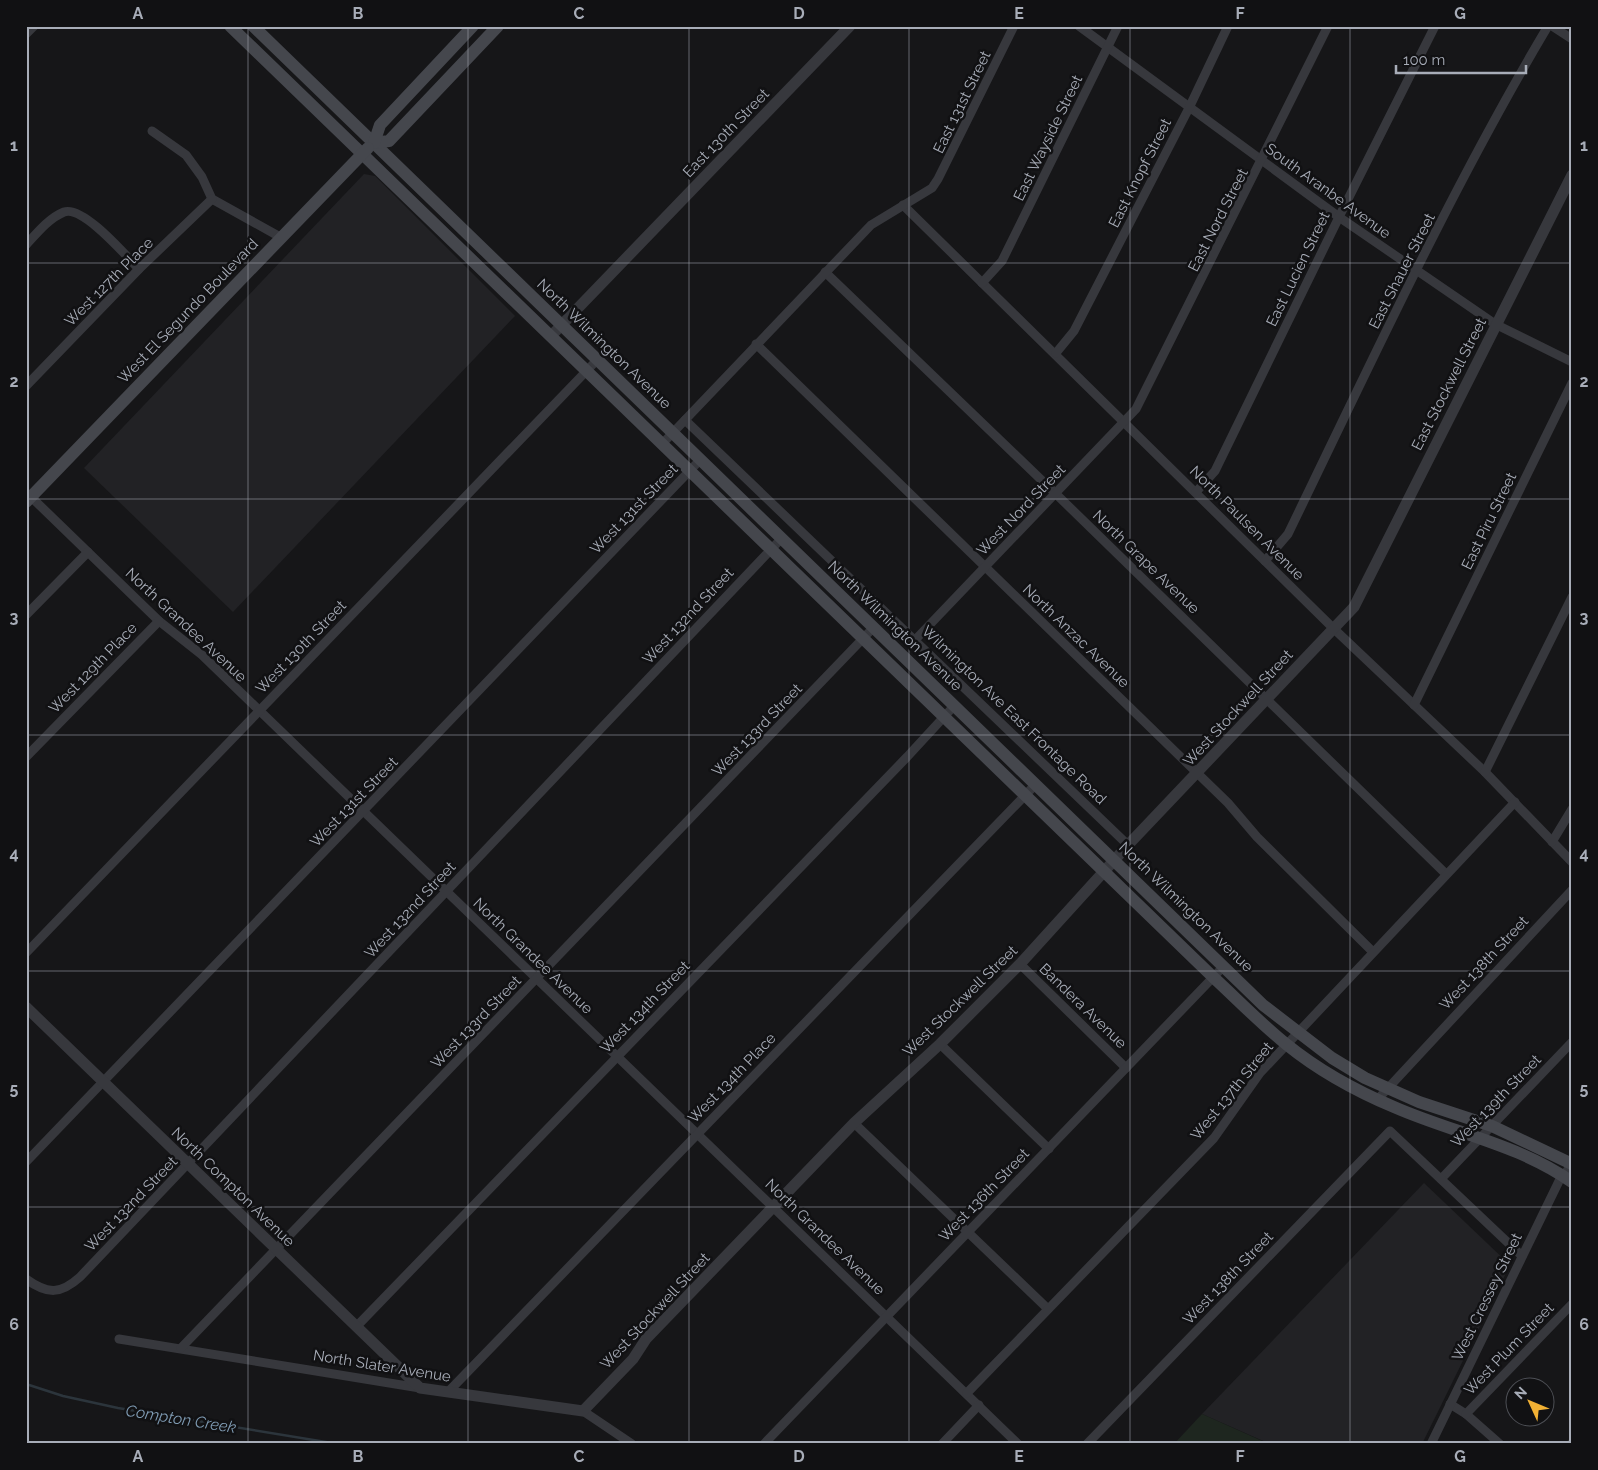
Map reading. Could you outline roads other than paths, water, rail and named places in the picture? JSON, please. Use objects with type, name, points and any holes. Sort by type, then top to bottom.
[{"type":"main road","name":"North Wilmington Avenue","points":[[230,26],[1213,977],[1287,1045],[1343,1083],[1377,1100],[1434,1124],[1479,1137],[1540,1162],[1567,1179]]},
{"type":"main road","name":"North Wilmington Avenue","points":[[253,26],[954,706],[1224,966],[1297,1033],[1332,1058],[1386,1088],[1420,1102],[1492,1126],[1572,1165]]},
{"type":"main road","points":[[473,26],[380,125],[374,143],[389,141],[498,26]]},
{"type":"main road","name":"West El Segundo Boulevard","points":[[28,497],[365,155],[374,143]]},
{"type":"street","points":[[26,34],[34,26]]},
{"type":"street","name":"East 130th Street","points":[[561,325],[850,26]]},
{"type":"street","name":"East 131st Street","points":[[932,188],[1014,26]]},
{"type":"street","name":"South Aranbe Avenue","points":[[1078,26],[1339,217],[1495,324],[1572,362]]},
{"type":"street","name":"East Wayside Street","points":[[982,283],[1002,261],[1118,26]]},
{"type":"street","name":"East Knopf Street","points":[[1056,353],[1074,331],[1189,108],[1228,26]]},
{"type":"street","name":"East Nord Street","points":[[1143,398],[1263,161],[1328,26]]},
{"type":"street","name":"East Lucien Street","points":[[1196,492],[1215,471],[1435,26]]},
{"type":"street","name":"East Shauer Street","points":[[1265,561],[1288,534],[1417,270],[1503,101],[1548,26]]},
{"type":"street","points":[[1552,26],[1572,39]]},
{"type":"street","points":[[152,131],[173,144],[186,156],[202,177],[212,199],[282,238]]},
{"type":"street","name":"East Stockwell Street","points":[[1354,607],[1572,174]]},
{"type":"street","name":"West 131st Street","points":[[663,444],[871,225],[932,188]]},
{"type":"street","name":"West 127th Place","points":[[26,386],[139,269],[212,199]]},
{"type":"street","name":"North Paulsen Avenue","points":[[903,205],[1056,353],[1333,628],[1485,772],[1572,862]]},
{"type":"street","points":[[26,245],[46,224],[66,211],[75,212],[84,217],[139,269]]},
{"type":"street","name":"North Grape Avenue","points":[[825,272],[1268,699],[1446,874]]},
{"type":"street","points":[[551,336],[561,325]]},
{"type":"street","name":"North Anzac Avenue","points":[[756,344],[1228,803],[1256,837],[1373,952]]},
{"type":"street","name":"West 130th Street","points":[[26,953],[597,360]]},
{"type":"street","name":"East Piru Street","points":[[1414,705],[1572,383]]},
{"type":"street","name":"West Nord Street","points":[[916,640],[1125,422],[1143,398]]},
{"type":"street","name":"Wilmington Ave East Frontage Road","points":[[685,420],[1128,845]]},
{"type":"street","name":"West 131st Street","points":[[26,1162],[700,460]]},
{"type":"street","name":"North Grandee Avenue","points":[[28,497],[159,621],[202,655],[980,1405],[1018,1444]]},
{"type":"street","name":"West 132nd Street","points":[[26,1279],[39,1288],[53,1291],[67,1289],[80,1277],[781,538]]},
{"type":"street","points":[[26,614],[88,552]]},
{"type":"street","points":[[1485,772],[1572,597]]},
{"type":"street","name":"West Stockwell Street","points":[[583,1411],[633,1359],[646,1339],[854,1123],[940,1044],[1020,964],[1128,845],[1354,607]]},
{"type":"street","name":"West 129th Place","points":[[26,757],[159,621]]},
{"type":"street","name":"West 133rd Street","points":[[181,1348],[874,628]]},
{"type":"street","name":"West 134th Street","points":[[356,1328],[954,706]]},
{"type":"street","name":"West 134th Place","points":[[449,1391],[1036,784]]},
{"type":"street","name":"West 137th Street","points":[[967,1393],[1214,1138],[1260,1072],[1515,802]]},
{"type":"street","points":[[1552,842],[1571,810]]},
{"type":"street","name":"West 138th Street","points":[[1377,1100],[1386,1088],[1572,890]]},
{"type":"street","name":"Bandera Avenue","points":[[1020,964],[1126,1068]]},
{"type":"street","name":"West 136th Street","points":[[764,1444],[1224,966]]},
{"type":"street","name":"North Compton Avenue","points":[[26,1006],[420,1388]]},
{"type":"street","name":"West 139th Street","points":[[1440,1179],[1572,1042]]},
{"type":"street","points":[[940,1044],[1049,1149]]},
{"type":"street","points":[[854,1123],[1048,1309]]},
{"type":"street","name":"West 138th Street","points":[[1087,1444],[1390,1131],[1440,1179]]},
{"type":"street","name":"West Cressey Street","points":[[1431,1444],[1522,1256],[1567,1179],[1572,1165]]},
{"type":"street","points":[[1440,1179],[1522,1256]]},
{"type":"street","name":"West Plum Street","points":[[1466,1414],[1572,1304]]},
{"type":"street","name":"North Slater Avenue","points":[[119,1338],[420,1388],[583,1411],[632,1444]]},
{"type":"street","points":[[1450,1404],[1466,1414],[1500,1444]]},
{"type":"street","points":[[942,1444],[980,1405]]},
{"type":"waterway","name":"Compton Creek","points":[[26,1384],[63,1396],[118,1408],[338,1444]]}]
